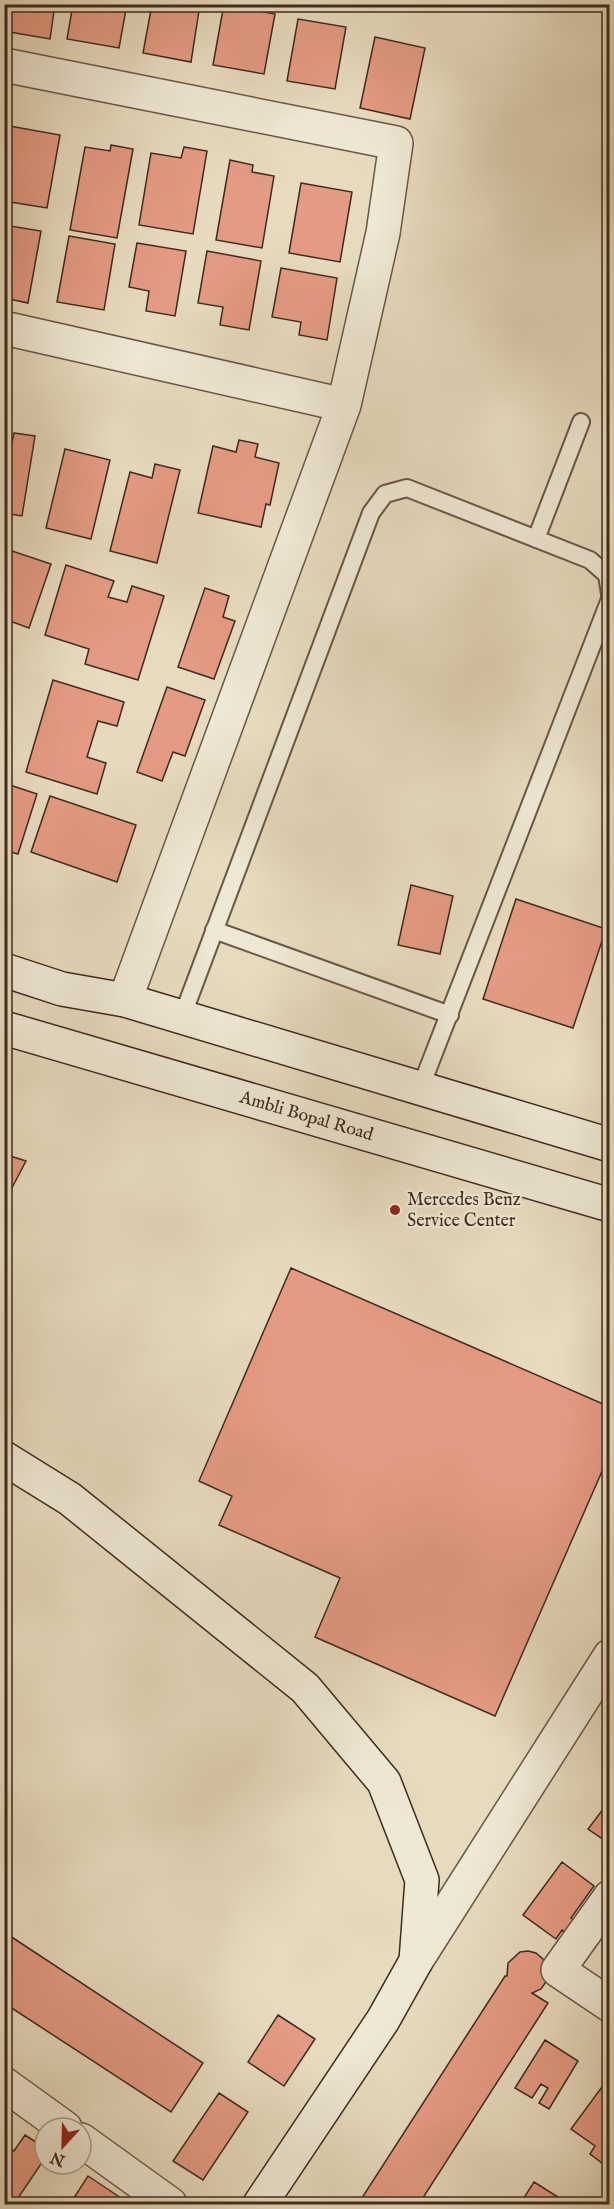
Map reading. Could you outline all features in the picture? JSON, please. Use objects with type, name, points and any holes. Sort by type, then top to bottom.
[{"type":"street","points":[[4,65],[396,143],[383,233],[344,405],[125,1000]]},
{"type":"street","points":[[4,328],[344,405]]},
{"type":"street","points":[[4,970],[62,989],[125,1000],[609,1145]]},
{"type":"street","name":"Ambli Bopal Road","points":[[4,1028],[609,1205]]},
{"type":"street","points":[[4,1458],[70,1498],[305,1688],[384,1782],[422,1880],[416,1961]]},
{"type":"street","points":[[260,2205],[383,2020],[416,1961],[609,1656]]},
{"type":"street","points":[[609,1897],[558,1970],[609,2005]]},
{"type":"street","points":[[4,2084],[48,2116]]},
{"type":"street","points":[[93,2148],[170,2205]]},
{"type":"lane","points":[[536,539],[581,422]]},
{"type":"lane","points":[[182,1017],[371,513],[385,494],[407,488],[591,560],[607,575],[609,594]]},
{"type":"lane","points":[[420,1089],[609,599]]},
{"type":"lane","points":[[214,930],[450,1015]]},
{"type":"building","points":[[4,4],[55,4],[50,39],[4,31]]},
{"type":"building","points":[[73,4],[127,4],[119,48],[67,39]]},
{"type":"building","points":[[152,4],[200,4],[191,62],[143,53]]},
{"type":"building","points":[[224,4],[275,14],[264,74],[213,65]]},
{"type":"building","points":[[298,19],[346,27],[335,89],[287,81]]},
{"type":"building","points":[[375,37],[425,48],[410,119],[360,108]]},
{"type":"building","points":[[4,125],[60,135],[47,208],[4,201]]},
{"type":"building","points":[[111,145],[133,149],[117,238],[70,230],[85,147],[110,151]]},
{"type":"building","points":[[184,147],[207,151],[193,234],[139,225],[151,153],[181,158]]},
{"type":"building","points":[[230,160],[253,165],[252,172],[274,176],[262,248],[216,240]]},
{"type":"building","points":[[301,183],[352,192],[340,262],[289,253]]},
{"type":"building","points":[[4,225],[41,231],[28,303],[4,298]]},
{"type":"building","points":[[69,236],[115,244],[104,310],[57,302]]},
{"type":"building","points":[[137,243],[186,251],[175,316],[146,311],[149,291],[129,287]]},
{"type":"building","points":[[207,251],[261,261],[249,330],[220,325],[223,307],[198,303]]},
{"type":"building","points":[[281,268],[337,278],[327,340],[299,335],[301,322],[272,317]]},
{"type":"building","points":[[14,433],[35,436],[22,516],[4,513],[4,442],[12,443]]},
{"type":"building","points":[[239,440],[258,444],[255,457],[279,463],[270,505],[266,504],[261,527],[198,513],[213,446],[236,452]]},
{"type":"building","points":[[65,449],[110,460],[91,539],[46,528]]},
{"type":"building","points":[[155,464],[180,470],[157,563],[110,551],[130,472],[152,478]]},
{"type":"building","points":[[6,549],[51,564],[29,628],[10,621],[8,627],[4,626]]},
{"type":"building","points":[[66,565],[114,581],[108,597],[127,602],[132,586],[164,596],[138,680],[85,664],[89,649],[45,635]]},
{"type":"building","points":[[205,588],[229,596],[223,617],[235,621],[214,679],[178,667]]},
{"type":"building","points":[[53,680],[124,702],[117,726],[98,721],[87,757],[106,763],[97,794],[26,772]]},
{"type":"building","points":[[167,687],[205,700],[185,756],[173,752],[162,781],[137,772]]},
{"type":"building","points":[[4,783],[37,794],[18,854],[4,850]]},
{"type":"building","points":[[50,796],[136,825],[117,882],[31,852]]},
{"type":"building","points":[[411,885],[453,896],[440,954],[398,945]]},
{"type":"building","points":[[516,899],[606,929],[573,1028],[483,999]]},
{"type":"building","points":[[4,1154],[26,1161],[4,1203]]},
{"type":"building","points":[[291,1268],[610,1407],[610,1453],[495,1716],[315,1637],[340,1578],[219,1525],[232,1496],[199,1481]]},
{"type":"building","points":[[610,1800],[610,1844],[588,1829]]},
{"type":"building","points":[[562,1862],[594,1886],[571,1918],[575,1920],[566,1933],[562,1930],[556,1939],[523,1915]]},
{"type":"building","points":[[4,1932],[203,2063],[171,2112],[4,2003]]},
{"type":"building","points":[[520,1952],[536,1953],[547,1966],[546,1982],[541,1989],[532,1993],[548,2003],[419,2204],[358,2204],[507,1976],[508,1963]]},
{"type":"building","points":[[278,2015],[315,2039],[284,2086],[248,2062]]},
{"type":"building","points":[[545,2040],[578,2061],[549,2109],[539,2103],[548,2088],[541,2084],[532,2098],[515,2088]]},
{"type":"building","points":[[610,2076],[610,2169],[590,2154],[595,2146],[571,2129]]},
{"type":"building","points":[[219,2093],[248,2112],[203,2180],[173,2161]]},
{"type":"building","points":[[25,2135],[33,2140],[33,2176],[14,2204],[4,2204],[4,2145],[14,2151]]},
{"type":"building","points":[[88,2176],[127,2202],[125,2204],[70,2204]]},
{"type":"building","points":[[534,2182],[569,2204],[520,2204]]},
{"type":"place","name":"Mercedes Benz Service Center","points":[[395,1210]]}]
